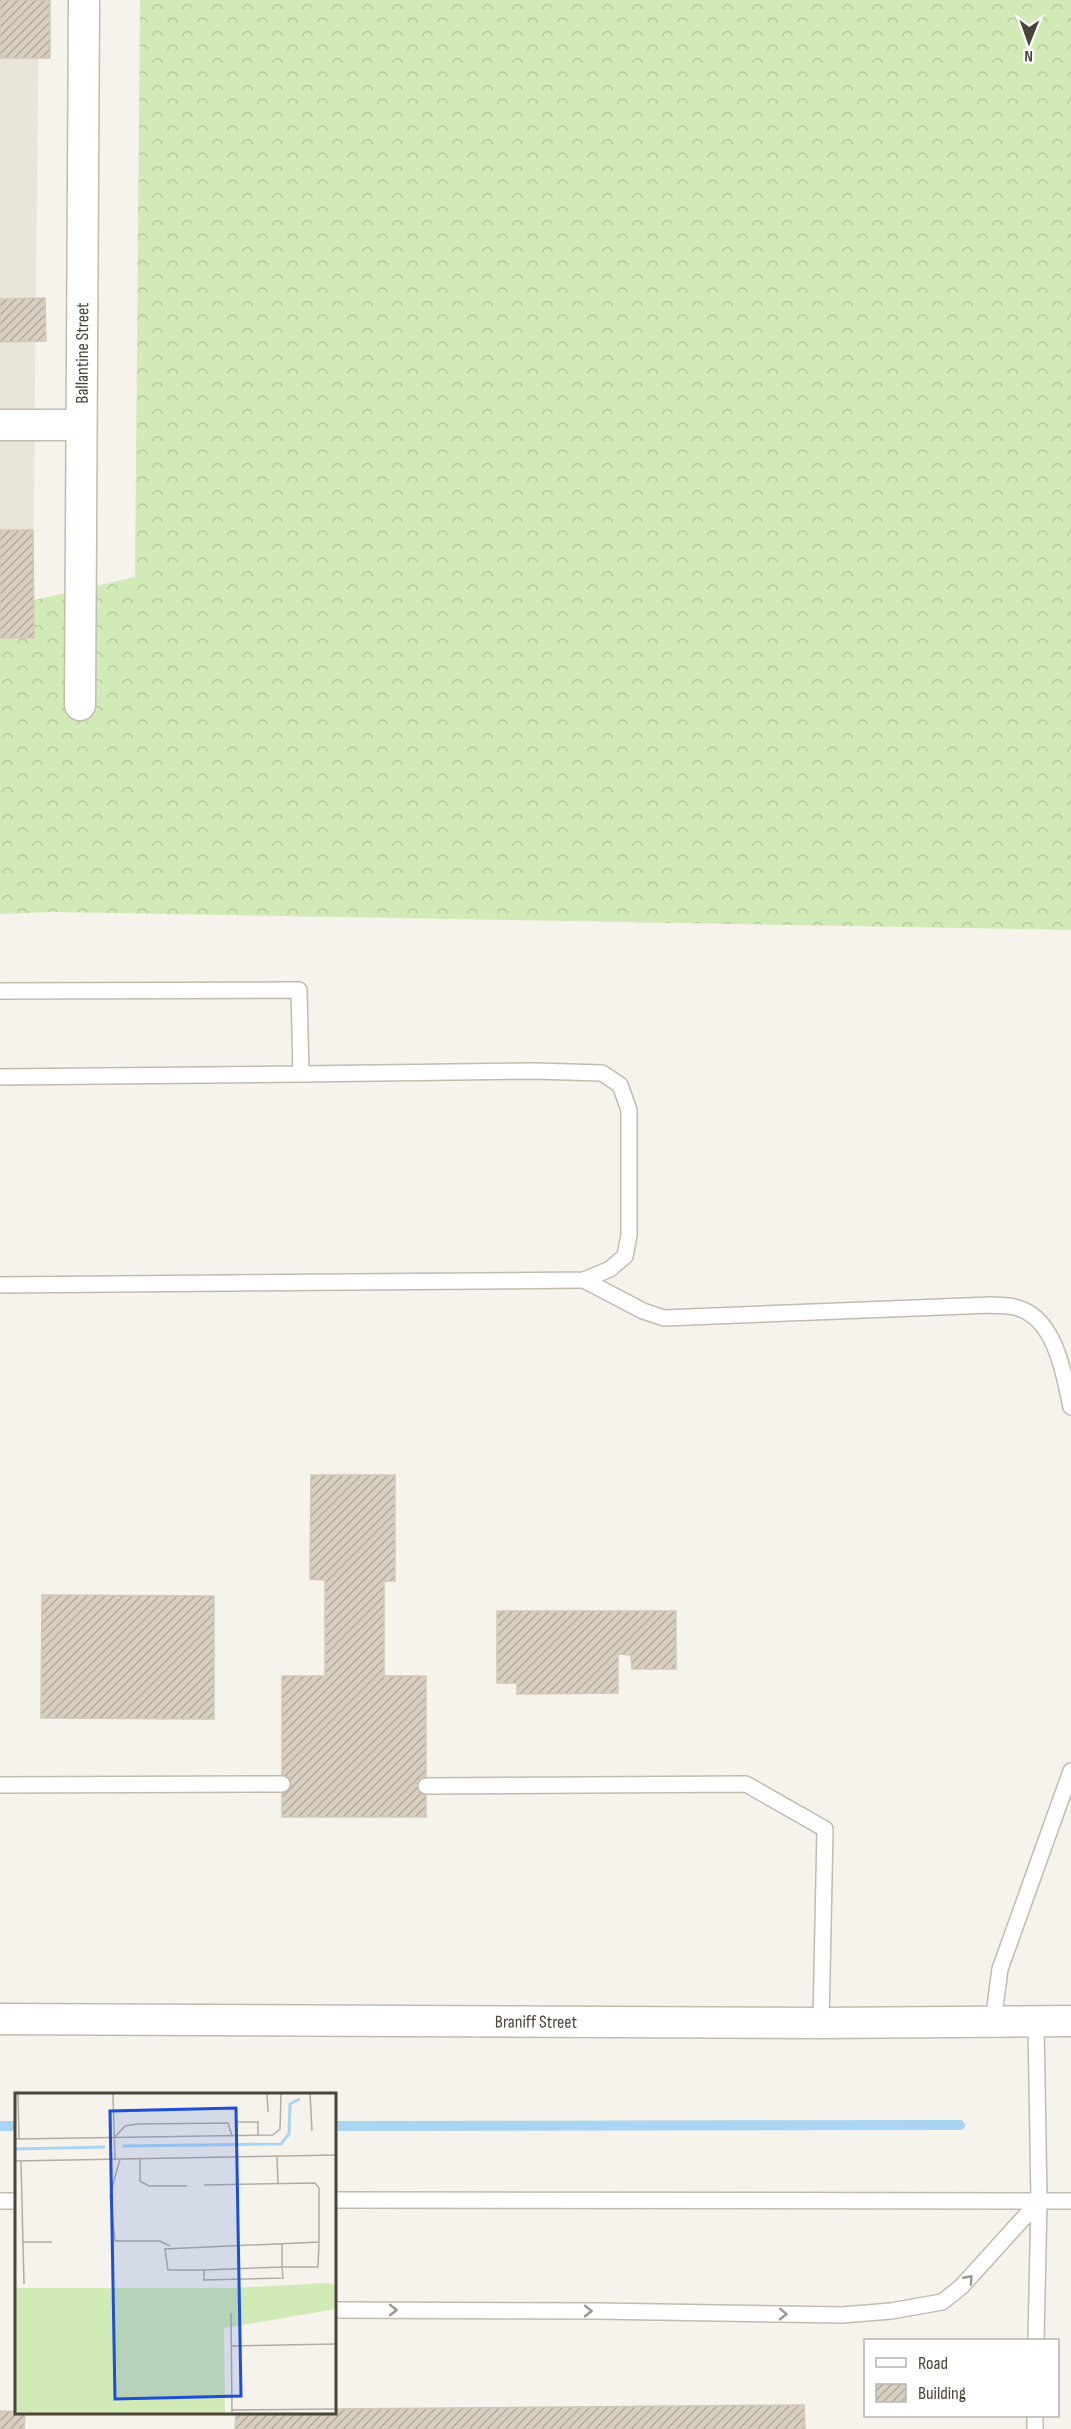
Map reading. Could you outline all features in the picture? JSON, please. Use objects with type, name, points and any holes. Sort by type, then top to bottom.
[{"type":"street","name":"Ballantine Street","points":[[80,705],[84,0]]},
{"type":"street","points":[[0,424],[80,425]]},
{"type":"street","name":"Braniff Street","points":[[0,2019],[820,2023],[1071,2021]]},
{"type":"lane","points":[[0,991],[299,990],[301,1074]]},
{"type":"lane","points":[[0,1077],[535,1071],[602,1073],[620,1084],[629,1110],[629,1235],[625,1256],[610,1269],[584,1280],[0,1285]]},
{"type":"lane","points":[[584,1280],[642,1311],[664,1318],[990,1305],[1015,1307],[1029,1313],[1046,1329],[1062,1361],[1071,1407]]},
{"type":"lane","points":[[993,2022],[1000,1969],[1071,1771]]},
{"type":"lane","points":[[0,1785],[282,1784]]},
{"type":"lane","points":[[426,1786],[746,1784],[825,1829],[820,2023]]},
{"type":"lane","points":[[1036,2022],[1039,2200],[1036,2339]]},
{"type":"lane","points":[[336,2200],[1071,2200]]},
{"type":"lane","points":[[336,2310],[842,2315],[891,2312],[942,2302],[961,2288],[1039,2200]]},
{"type":"shaded area","points":[[0,0],[39,0],[32,682],[0,682]]},
{"type":"green space","points":[[140,0],[1071,0],[1071,930],[51,912],[0,914],[0,608],[135,577]]},
{"type":"building","points":[[0,0],[50,0],[50,58],[0,58]]},
{"type":"building","points":[[45,298],[46,341],[0,342],[0,299]]},
{"type":"building","points":[[0,530],[33,530],[34,638],[0,638]]},
{"type":"building","points":[[311,1475],[395,1475],[395,1581],[384,1581],[384,1676],[426,1676],[426,1817],[282,1817],[282,1676],[325,1676],[325,1580],[310,1579]]},
{"type":"building","points":[[42,1595],[214,1596],[214,1719],[41,1718]]},
{"type":"building","points":[[497,1611],[676,1611],[676,1669],[632,1669],[631,1655],[618,1654],[618,1693],[517,1694],[517,1683],[497,1683]]},
{"type":"building","points":[[804,2405],[805,2429],[235,2429],[236,2414],[336,2414],[336,2409]]},
{"type":"building","points":[[0,2411],[25,2414],[24,2429],[0,2429]]},
{"type":"waterway","points":[[336,2126],[960,2125]]},
{"type":"waterway","points":[[0,2126],[15,2126]]}]
